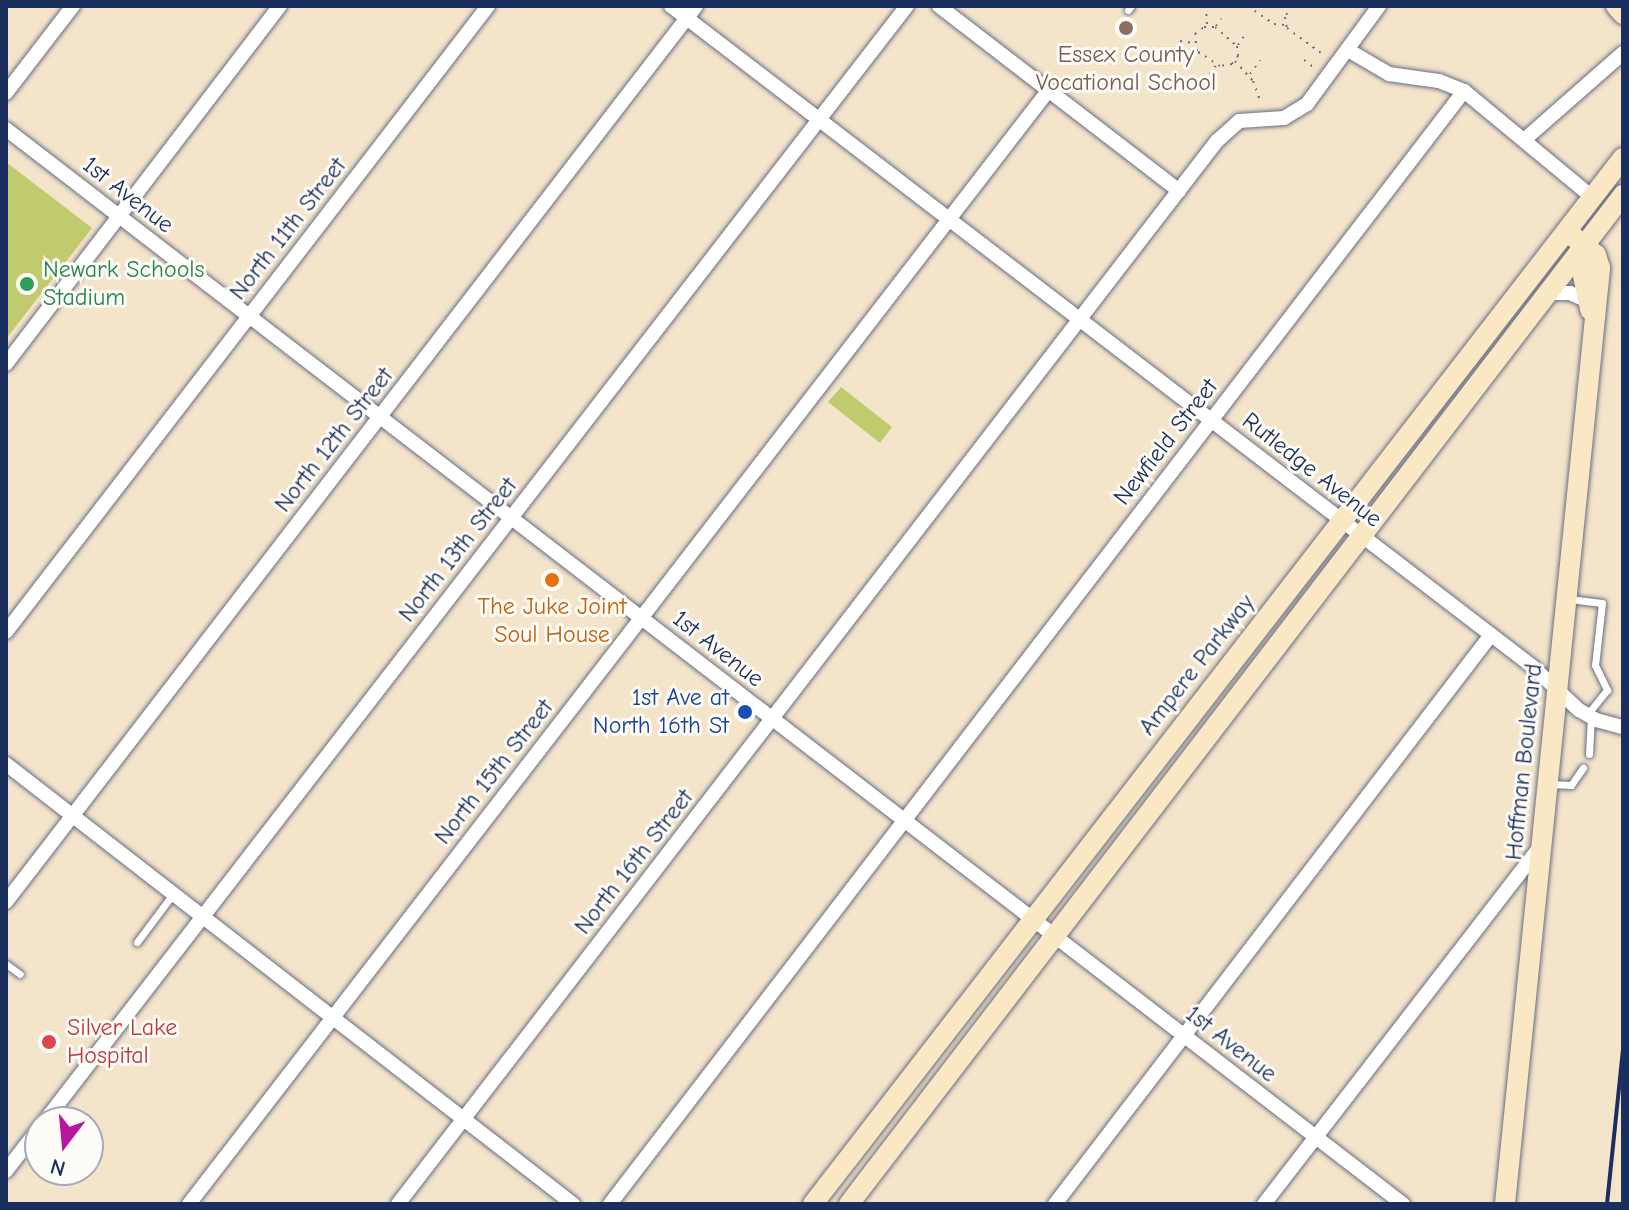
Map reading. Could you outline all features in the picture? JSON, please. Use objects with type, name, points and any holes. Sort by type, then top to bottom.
[{"type":"street","points":[[6,93],[73,6]]},
{"type":"street","points":[[6,364],[280,6]]},
{"type":"street","name":"North 11th Street","points":[[6,632],[488,6]]},
{"type":"street","name":"Rutledge Avenue","points":[[671,6],[1491,635],[1589,717],[1623,727]]},
{"type":"street","name":"North 12th Street","points":[[6,902],[696,6]]},
{"type":"street","name":"North 13th Street","points":[[56,1106],[907,6]]},
{"type":"street","points":[[939,6],[1179,191]]},
{"type":"street","name":"North 16th Street","points":[[398,1204],[1231,125],[1246,119],[1293,115],[1313,98],[1379,6]]},
{"type":"street","points":[[1616,6],[1623,14]]},
{"type":"street","points":[[1348,50],[1389,74],[1449,83],[1464,91],[1592,197]]},
{"type":"street","points":[[1524,140],[1623,53]]},
{"type":"street","name":"North 15th Street","points":[[189,1204],[1048,91]]},
{"type":"street","name":"Newfield Street","points":[[610,1204],[1464,91]]},
{"type":"street","name":"1st Avenue","points":[[6,129],[1403,1204]]},
{"type":"street","name":"Ampere Parkway","points":[[813,1204],[1623,158]]},
{"type":"street","points":[[849,1204],[1551,293],[1623,195]]},
{"type":"street","points":[[1565,230],[1585,245]]},
{"type":"street","name":"Hoffman Boulevard","points":[[1585,245],[1582,271],[1594,325]]},
{"type":"street","name":"Hoffman Boulevard","points":[[1505,1204],[1600,264],[1585,245]]},
{"type":"street","points":[[1551,293],[1570,293],[1588,301]]},
{"type":"street","points":[[1055,1204],[1491,635]]},
{"type":"street","points":[[6,764],[573,1204]]},
{"type":"street","points":[[1264,1204],[1542,843]]},
{"type":"street","points":[[6,1171],[24,1148]]},
{"type":"lane","points":[[1566,599],[1602,603],[1595,665],[1607,690],[1589,717],[1586,750]]},
{"type":"lane","points":[[1548,784],[1571,785],[1579,769]]},
{"type":"lane","points":[[137,942],[173,894]]},
{"type":"lane","points":[[6,964],[20,974]]},
{"type":"path","points":[[1206,6],[1204,18],[1207,27]]},
{"type":"path","points":[[1248,6],[1274,24],[1286,25],[1326,57],[1330,52]]},
{"type":"path","points":[[1286,25],[1285,17],[1291,6]]},
{"type":"path","points":[[1199,14],[1204,18]]},
{"type":"path","points":[[1215,27],[1221,19]]},
{"type":"path","points":[[1235,61],[1224,67],[1217,64],[1196,49],[1195,34],[1207,27],[1215,27],[1237,46]]},
{"type":"path","points":[[1235,61],[1237,46],[1244,36]]},
{"type":"path","points":[[1180,41],[1194,43]]},
{"type":"path","points":[[1190,57],[1196,49]]},
{"type":"path","points":[[1250,75],[1260,60]]},
{"type":"path","points":[[1304,60],[1317,69],[1312,76]]},
{"type":"path","points":[[1235,61],[1250,75],[1261,107],[1270,105]]},
{"type":"path","points":[[1210,74],[1217,64]]},
{"type":"green space","name":"Newark Schools Stadium","points":[[6,162],[92,228],[6,339]]},
{"type":"green space","points":[[841,387],[892,427],[880,443],[828,402]]},
{"type":"railway","points":[[1607,1204],[1623,1048]]},
{"type":"place","name":"Essex County Vocational School","points":[[1126,28]]},
{"type":"place","name":"Newark Schools Stadium","points":[[27,284]]},
{"type":"place","name":"The Juke Joint Soul House","points":[[552,580]]},
{"type":"place","name":"1st Ave at North 16th St","points":[[745,712]]},
{"type":"place","name":"Silver Lake Hospital","points":[[49,1042]]}]
